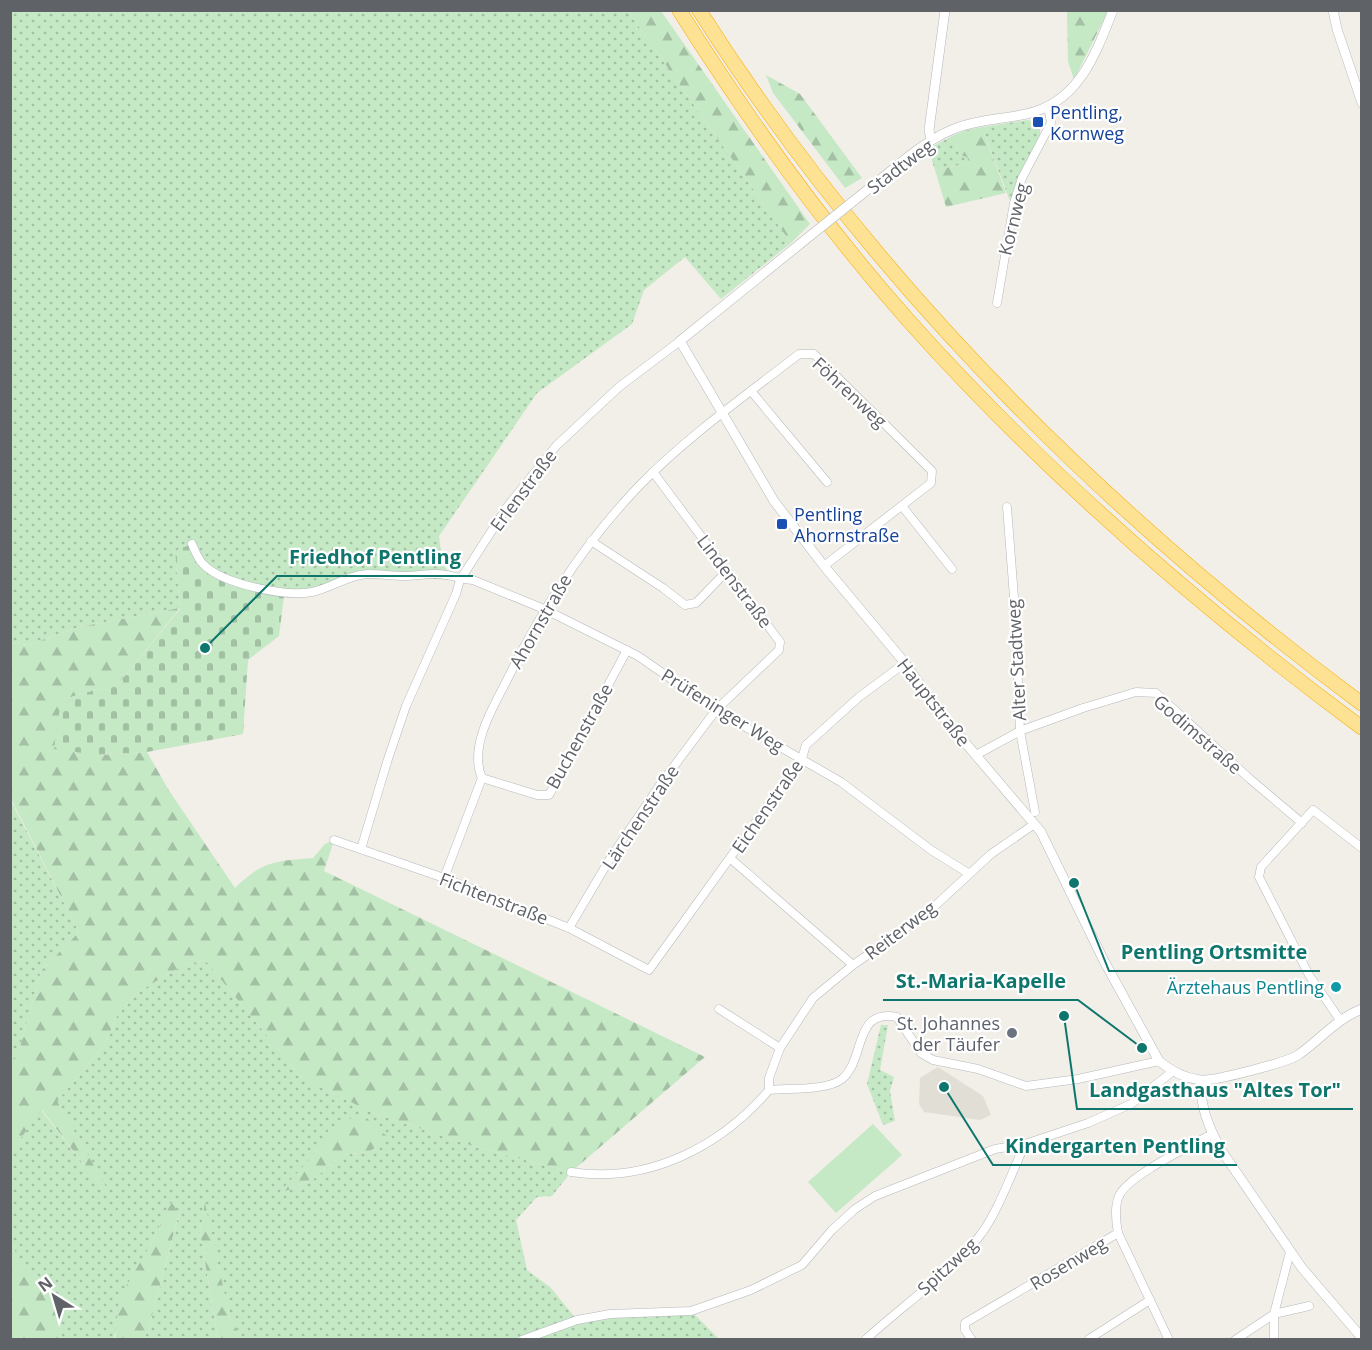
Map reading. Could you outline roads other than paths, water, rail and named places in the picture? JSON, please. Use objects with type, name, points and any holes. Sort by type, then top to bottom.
[{"type":"highway","points":[[679,10],[722,79],[833,228],[907,319],[987,404],[1107,518],[1216,613],[1362,728]]},
{"type":"highway","points":[[699,10],[775,122],[850,220],[923,306],[994,383],[1063,452],[1172,550],[1234,603],[1362,704]]},
{"type":"highway","points":[[706,10],[723,48]]},
{"type":"street","points":[[931,140],[929,130],[945,10]]},
{"type":"street","name":"Stadtweg","points":[[680,341],[931,140],[961,126],[1025,114],[1061,99],[1074,88],[1084,73],[1113,10]]},
{"type":"street","points":[[1333,10],[1337,29],[1362,103]]},
{"type":"street","name":"Kornweg","points":[[997,303],[1014,203],[1022,178],[1051,123],[1048,106]]},
{"type":"street","name":"Hauptstraße","points":[[680,341],[772,498],[824,566],[905,663],[940,712],[1041,832],[1104,961],[1159,1061],[1172,1072]]},
{"type":"street","name":"Erlenstraße","points":[[361,849],[406,705],[456,594],[460,580],[507,507],[556,446],[619,387],[680,341]]},
{"type":"street","name":"Föhrenweg","points":[[722,412],[799,354],[814,354],[932,471],[931,483],[824,566]]},
{"type":"street","points":[[752,391],[827,482]]},
{"type":"street","name":"Ahornstraße","points":[[444,878],[482,778],[478,769],[479,744],[497,699],[544,609],[591,541],[653,472],[722,412]]},
{"type":"street","name":"Lindenstraße","points":[[653,472],[780,642],[779,650],[716,710]]},
{"type":"street","points":[[902,506],[952,569]]},
{"type":"street","name":"Alter Stadtweg","points":[[1006,507],[1015,610],[1020,731],[1035,812]]},
{"type":"street","points":[[591,541],[685,605],[696,603],[728,572]]},
{"type":"street","name":"Prüfeninger Weg","points":[[192,544],[202,564],[213,572],[241,584],[291,593],[312,592],[367,574],[406,576],[446,574],[460,580],[473,580],[544,609],[627,650],[716,710],[802,758],[840,782],[931,850],[968,873]]},
{"type":"street","name":"Buchenstraße","points":[[482,778],[537,795],[549,795],[627,650]]},
{"type":"street","name":"Eichenstraße","points":[[649,970],[802,758],[806,745],[859,697],[905,663]]},
{"type":"street","name":"Godimstraße","points":[[976,755],[1020,731],[1136,692],[1156,693],[1302,823]]},
{"type":"street","name":"Lärchenstraße","points":[[569,927],[641,812],[716,710]]},
{"type":"street","points":[[1340,1020],[1309,975],[1259,877],[1261,867],[1313,810],[1362,848]]},
{"type":"street","name":"Reiterweg","points":[[769,1090],[769,1078],[780,1048],[813,998],[853,965],[937,904],[991,854],[1033,825]]},
{"type":"street","name":"Fichtenstraße","points":[[334,840],[444,878],[569,927],[649,970]]},
{"type":"street","points":[[730,859],[853,965]]},
{"type":"street","points":[[719,1010],[780,1048]]},
{"type":"street","points":[[522,1340],[588,1318],[609,1314],[691,1311],[751,1290],[802,1265],[832,1230],[855,1209],[875,1196],[995,1149],[1025,1144],[1088,1123],[1131,1104],[1172,1072],[1202,1081],[1281,1063],[1296,1057],[1340,1020],[1362,1010]]},
{"type":"street","points":[[572,1172],[623,1174],[676,1160],[700,1148],[756,1104],[769,1090],[832,1085],[843,1078],[853,1065],[865,1029],[873,1018],[886,1015],[897,1017],[921,1053],[933,1060],[978,1069],[1026,1086],[1078,1079],[1159,1061]]},
{"type":"street","points":[[1202,1081],[1200,1093],[1212,1134],[1290,1252],[1362,1338]]},
{"type":"street","name":"Rosenweg","points":[[972,1340],[965,1330],[965,1323],[1118,1233],[1116,1215],[1118,1196],[1129,1182],[1212,1134]]},
{"type":"street","name":"Spitzweg","points":[[865,1340],[979,1238],[1025,1144]]},
{"type":"street","points":[[1118,1233],[1169,1340]]},
{"type":"street","points":[[1274,1340],[1274,1314],[1290,1252]]},
{"type":"street","points":[[1089,1339],[1150,1300]]},
{"type":"street","points":[[1235,1340],[1274,1314],[1309,1306]]},
{"type":"place","name":"Pentling, Kornweg","points":[[1038,122]]},
{"type":"place","name":"Pentling Ahornstraße","points":[[782,524]]},
{"type":"place","name":"Friedhof Pentling","points":[[205,648]]},
{"type":"place","name":"Pentling Ortsmitte","points":[[1074,883]]},
{"type":"place","name":"Ärztehaus Pentling","points":[[1336,987]]},
{"type":"place","name":"Landgasthaus \"Altes Tor\"","points":[[1064,1016]]},
{"type":"place","name":"St. Johannes der Täufer","points":[[1012,1033]]},
{"type":"place","name":"St.-Maria-Kapelle","points":[[1142,1048]]},
{"type":"place","name":"Kindergarten Pentling","points":[[944,1087]]}]
